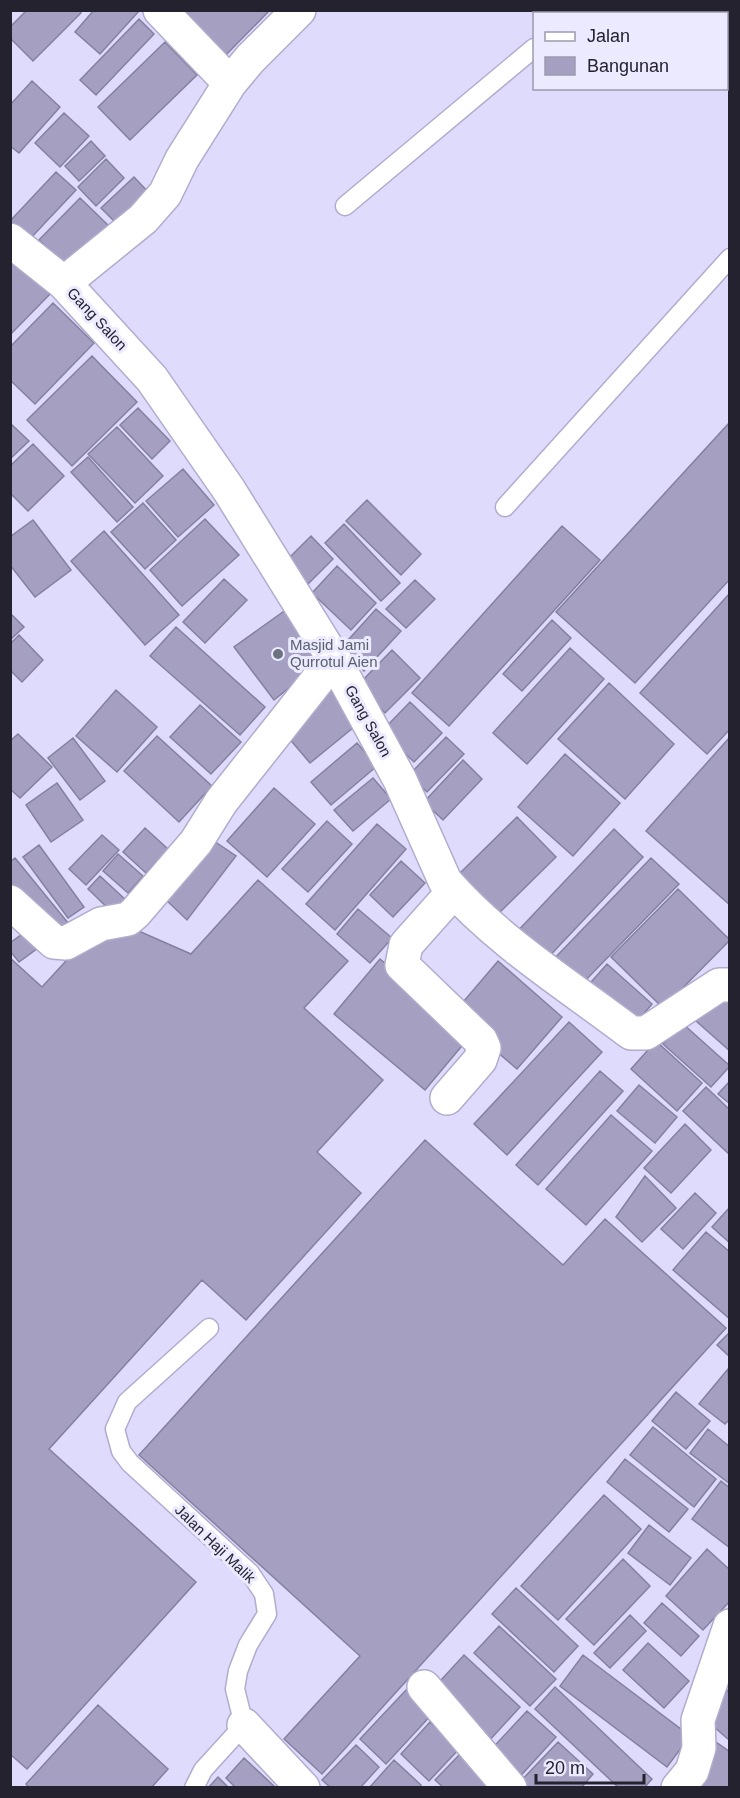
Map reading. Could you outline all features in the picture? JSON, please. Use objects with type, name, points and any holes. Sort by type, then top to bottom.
[{"type":"street","points":[[160,10],[230,83]]},
{"type":"street","points":[[64,283],[143,219],[165,194],[182,159],[230,83],[250,59],[299,10]]},
{"type":"street","name":"Gang Salon","points":[[10,240],[64,283],[152,379],[229,490],[334,659],[400,780],[445,881],[454,891],[506,940],[631,1033],[646,1033],[719,985],[729,985]]},
{"type":"street","points":[[10,902],[54,942],[73,941],[101,924],[128,919],[196,842],[221,802],[334,659]]},
{"type":"street","points":[[447,1098],[480,1060],[484,1048],[481,1041],[402,965],[406,945],[454,891]]},
{"type":"street","points":[[678,1788],[692,1771],[699,1748],[698,1720],[729,1626]]},
{"type":"street","points":[[424,1687],[510,1788]]},
{"type":"street","name":"Jalan Haji Malik","points":[[244,1725],[303,1788]]},
{"type":"lane","points":[[345,206],[533,49]]},
{"type":"lane","points":[[505,507],[729,258]]},
{"type":"lane","name":"Jalan Haji Malik","points":[[209,1328],[127,1402],[115,1429],[121,1451],[130,1463],[250,1573],[264,1594],[267,1614],[237,1671],[235,1689],[244,1725]]},
{"type":"lane","points":[[194,1788],[203,1770],[244,1725]]},
{"type":"building","points":[[27,10],[79,10],[81,13],[33,61],[10,38],[10,27]]},
{"type":"building","points":[[94,10],[139,11],[100,54],[75,32]]},
{"type":"building","points":[[173,10],[270,10],[222,59]]},
{"type":"building","points":[[139,19],[154,34],[96,95],[80,80]]},
{"type":"building","points":[[165,42],[197,75],[130,140],[98,107]]},
{"type":"building","points":[[32,81],[60,107],[19,153],[10,146],[10,105]]},
{"type":"building","points":[[64,113],[89,136],[60,167],[35,143]]},
{"type":"building","points":[[91,141],[105,156],[79,181],[65,166]]},
{"type":"building","points":[[106,159],[124,178],[96,206],[78,187]]},
{"type":"building","points":[[56,172],[76,190],[27,242],[10,226],[10,221]]},
{"type":"building","points":[[134,177],[150,194],[118,225],[101,208]]},
{"type":"building","points":[[80,198],[109,226],[69,268],[39,240]]},
{"type":"building","points":[[16,260],[51,293],[10,335],[10,266]]},
{"type":"building","points":[[53,303],[94,343],[35,404],[10,380],[10,347]]},
{"type":"building","points":[[92,356],[137,402],[72,466],[27,420]]},
{"type":"building","points":[[138,408],[170,441],[152,459],[120,425]]},
{"type":"building","points":[[730,422],[730,579],[635,683],[556,612]]},
{"type":"building","points":[[10,423],[29,441],[10,459]]},
{"type":"building","points":[[117,427],[163,476],[135,503],[88,454]]},
{"type":"building","points":[[33,444],[64,476],[28,511],[10,493],[10,466]]},
{"type":"building","points":[[88,457],[133,507],[117,522],[71,472]]},
{"type":"building","points":[[183,469],[214,505],[178,537],[146,501]]},
{"type":"building","points":[[367,500],[421,554],[401,575],[346,521]]},
{"type":"building","points":[[143,503],[176,540],[145,569],[111,532]]},
{"type":"building","points":[[205,519],[239,555],[182,606],[150,570]]},
{"type":"building","points":[[33,520],[71,570],[35,597],[10,565],[10,537]]},
{"type":"building","points":[[344,524],[400,583],[381,601],[325,543]]},
{"type":"building","points":[[562,526],[600,560],[449,726],[412,693]]},
{"type":"building","points":[[104,531],[179,615],[145,645],[71,561]]},
{"type":"building","points":[[311,536],[333,559],[308,584],[285,562]]},
{"type":"building","points":[[337,566],[376,603],[351,630],[312,593]]},
{"type":"building","points":[[224,579],[247,600],[205,643],[183,622]]},
{"type":"building","points":[[415,580],[435,599],[406,628],[386,609]]},
{"type":"building","points":[[730,593],[730,729],[707,754],[640,693]]},
{"type":"building","name":"Masjid Jami Qurrotul Aien","points":[[287,609],[321,662],[274,700],[234,647]]},
{"type":"building","points":[[376,609],[401,631],[364,671],[340,649]]},
{"type":"building","points":[[10,613],[24,627],[10,640]]},
{"type":"building","points":[[552,620],[571,638],[522,691],[503,674]]},
{"type":"building","points":[[176,627],[265,707],[240,735],[150,656]]},
{"type":"building","points":[[19,635],[43,660],[22,682],[10,670],[10,644]]},
{"type":"building","points":[[570,648],[604,679],[527,764],[493,733]]},
{"type":"building","points":[[392,650],[420,678],[385,713],[358,685]]},
{"type":"building","points":[[609,683],[674,744],[625,799],[558,739]]},
{"type":"building","points":[[328,687],[359,723],[310,763],[282,730]]},
{"type":"building","points":[[116,690],[157,727],[117,772],[76,736]]},
{"type":"building","points":[[410,702],[442,733],[414,762],[382,731]]},
{"type":"building","points":[[200,705],[241,742],[211,774],[170,737]]},
{"type":"building","points":[[18,734],[52,767],[20,798],[10,789],[10,741]]},
{"type":"building","points":[[157,736],[212,786],[179,822],[124,771]]},
{"type":"building","points":[[446,737],[464,754],[427,792],[409,775]]},
{"type":"building","points":[[730,737],[730,905],[646,831]]},
{"type":"building","points":[[73,738],[105,781],[80,800],[48,758]]},
{"type":"building","points":[[357,743],[377,766],[331,805],[311,782]]},
{"type":"building","points":[[565,754],[620,803],[573,856],[518,807]]},
{"type":"building","points":[[463,760],[482,779],[443,820],[424,802]]},
{"type":"building","points":[[373,778],[391,799],[353,831],[334,810]]},
{"type":"building","points":[[57,783],[83,820],[51,842],[26,805]]},
{"type":"building","points":[[274,788],[315,824],[267,877],[227,841]]},
{"type":"building","points":[[517,817],[556,857],[496,916],[457,876]]},
{"type":"building","points":[[327,821],[352,844],[308,892],[282,869]]},
{"type":"building","points":[[377,824],[406,849],[335,930],[306,904]]},
{"type":"building","points":[[145,828],[168,849],[146,873],[123,852]]},
{"type":"building","points":[[614,829],[643,857],[542,964],[513,936]]},
{"type":"building","points":[[102,835],[119,850],[86,885],[69,869]]},
{"type":"building","points":[[211,839],[236,856],[187,920],[165,899]]},
{"type":"building","points":[[39,845],[84,907],[68,918],[23,857]]},
{"type":"building","points":[[118,854],[143,876],[128,893],[103,871]]},
{"type":"building","points":[[15,858],[69,924],[56,932],[10,884],[10,862]]},
{"type":"building","points":[[651,858],[679,884],[579,987],[552,961]]},
{"type":"building","points":[[401,861],[425,883],[393,917],[370,895]]},
{"type":"building","points":[[100,876],[128,902],[115,915],[88,889]]},
{"type":"building","points":[[258,880],[348,961],[304,1008],[383,1080],[317,1152],[361,1193],[246,1320],[202,1280],[49,1449],[196,1582],[27,1769],[10,1754],[10,958],[42,987],[88,937],[141,932],[191,954]]},
{"type":"building","points":[[678,889],[730,940],[663,1008],[611,957]]},
{"type":"building","points":[[358,909],[392,938],[370,963],[337,934]]},
{"type":"building","points":[[25,932],[38,948],[19,962],[10,951],[10,943]]},
{"type":"building","points":[[380,959],[471,1035],[425,1090],[334,1014]]},
{"type":"building","points":[[498,961],[562,1017],[517,1069],[453,1014]]},
{"type":"building","points":[[607,964],[652,1004],[630,1030],[584,990]]},
{"type":"building","points":[[728,986],[730,987],[730,1051],[696,1021]]},
{"type":"building","points":[[569,1022],[602,1052],[507,1155],[474,1124]]},
{"type":"building","points":[[682,1023],[730,1066],[711,1087],[663,1044]]},
{"type":"building","points":[[656,1041],[702,1083],[677,1111],[631,1069]]},
{"type":"building","points":[[600,1071],[623,1091],[538,1185],[516,1165]]},
{"type":"building","points":[[730,1081],[730,1104],[718,1094]]},
{"type":"building","points":[[639,1085],[677,1117],[655,1143],[617,1111]]},
{"type":"building","points":[[706,1087],[730,1110],[730,1155],[683,1111]]},
{"type":"building","points":[[611,1115],[652,1151],[586,1225],[546,1189]]},
{"type":"building","points":[[685,1124],[711,1150],[671,1193],[644,1168]]},
{"type":"building","points":[[425,1140],[563,1265],[605,1219],[726,1328],[322,1774],[284,1739],[360,1656],[139,1455]]},
{"type":"building","points":[[645,1176],[676,1208],[642,1242],[616,1217]]},
{"type":"building","points":[[695,1193],[716,1213],[683,1249],[661,1229]]},
{"type":"building","points":[[730,1207],[730,1243],[712,1227]]},
{"type":"building","points":[[706,1232],[730,1252],[730,1319],[673,1270]]},
{"type":"building","points":[[730,1332],[730,1357],[717,1345]]},
{"type":"building","points":[[728,1369],[730,1419],[725,1424],[699,1404]]},
{"type":"building","points":[[676,1392],[710,1421],[686,1449],[652,1421]]},
{"type":"building","points":[[653,1427],[716,1479],[694,1507],[630,1455]]},
{"type":"building","points":[[708,1429],[730,1447],[730,1484],[690,1453]]},
{"type":"building","points":[[625,1459],[688,1509],[669,1532],[607,1482]]},
{"type":"building","points":[[721,1481],[730,1488],[730,1548],[692,1519]]},
{"type":"building","points":[[604,1495],[641,1529],[558,1620],[521,1586]]},
{"type":"building","points":[[649,1525],[691,1558],[670,1585],[628,1553]]},
{"type":"building","points":[[707,1549],[730,1570],[730,1601],[703,1630],[666,1596]]},
{"type":"building","points":[[623,1559],[650,1586],[594,1645],[566,1619]]},
{"type":"building","points":[[516,1588],[578,1646],[554,1672],[492,1614]]},
{"type":"building","points":[[662,1603],[699,1636],[681,1656],[644,1623]]},
{"type":"building","points":[[630,1615],[646,1631],[610,1668],[594,1653]]},
{"type":"building","points":[[499,1626],[556,1679],[530,1706],[474,1653]]},
{"type":"building","points":[[648,1643],[689,1681],[664,1708],[623,1670]]},
{"type":"building","points":[[464,1655],[520,1707],[488,1742],[432,1690]]},
{"type":"building","points":[[583,1655],[690,1736],[667,1767],[560,1686]]},
{"type":"building","points":[[555,1687],[652,1779],[644,1788],[619,1788],[535,1709]]},
{"type":"building","points":[[730,1688],[730,1739],[729,1740],[704,1718]]},
{"type":"building","points":[[407,1689],[433,1713],[386,1764],[360,1739]]},
{"type":"building","points":[[98,1705],[168,1769],[151,1788],[29,1788],[26,1784]]},
{"type":"building","points":[[527,1711],[556,1737],[515,1782],[486,1755]]},
{"type":"building","points":[[430,1722],[459,1749],[429,1781],[401,1754]]},
{"type":"building","points":[[558,1742],[593,1774],[581,1788],[517,1788],[516,1786]]},
{"type":"building","points":[[716,1742],[730,1752],[730,1788],[683,1788]]},
{"type":"building","points":[[356,1745],[379,1767],[360,1788],[331,1788],[322,1780]]},
{"type":"building","points":[[460,1754],[491,1783],[488,1788],[444,1788],[435,1780]]},
{"type":"building","points":[[244,1758],[275,1788],[236,1788],[226,1778]]},
{"type":"building","points":[[394,1760],[421,1785],[419,1788],[369,1788]]},
{"type":"building","points":[[218,1777],[229,1788],[208,1788]]},
{"type":"place","name":"Masjid Jami Qurrotul Aien","points":[[278,654]]}]
